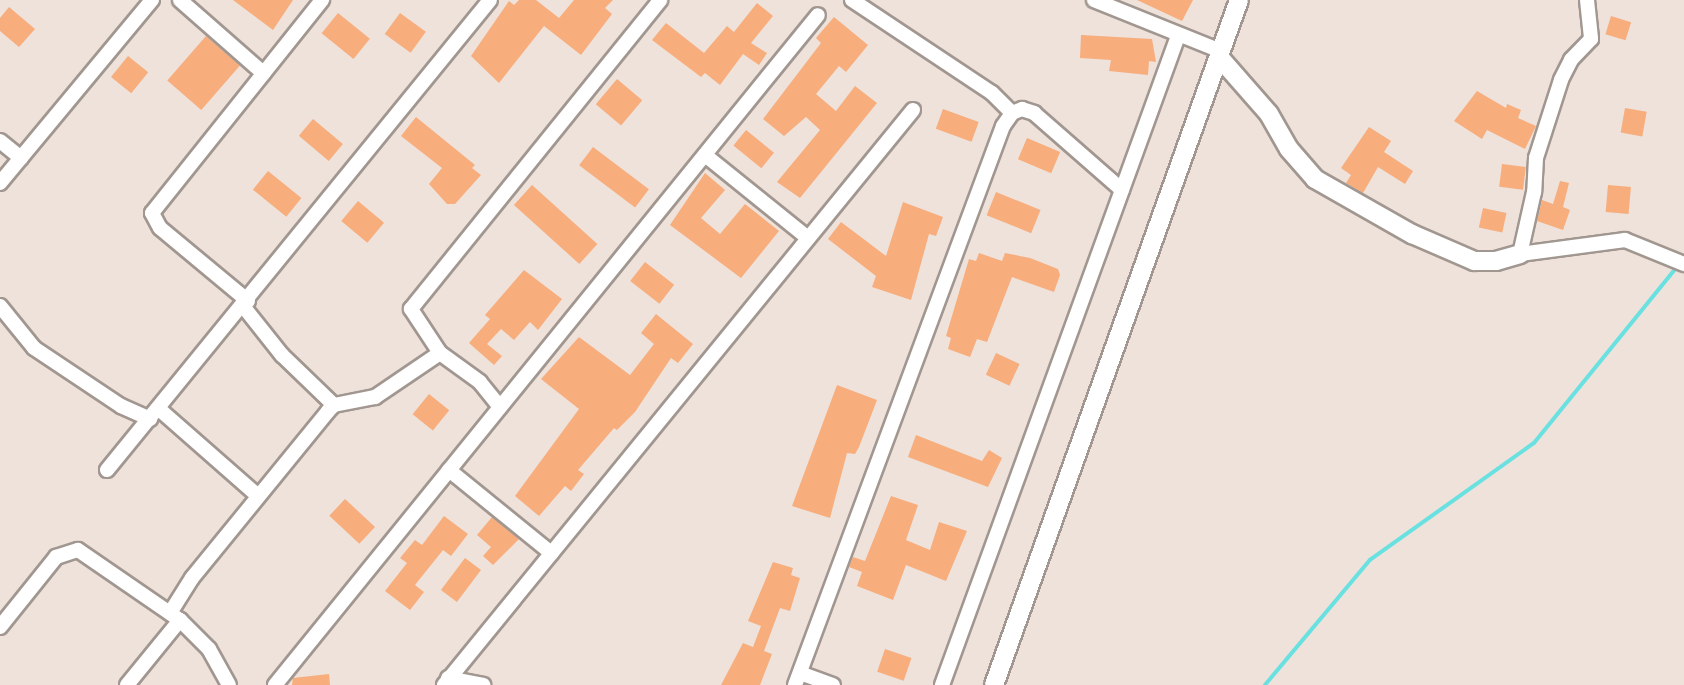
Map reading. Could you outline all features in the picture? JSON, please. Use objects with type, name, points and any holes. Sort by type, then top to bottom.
[{"type":"street","points":[[0,183],[152,0]]},
{"type":"street","points":[[180,0],[263,73]]},
{"type":"street","points":[[322,0],[152,214],[160,228],[245,303],[282,355],[334,405]]},
{"type":"street","points":[[107,470],[491,0]]},
{"type":"street","points":[[499,407],[480,382],[440,353],[411,309],[660,0]]},
{"type":"street","points":[[852,0],[992,93],[1012,113]]},
{"type":"street","points":[[1094,0],[1221,55],[1269,114],[1289,149],[1315,178],[1412,234],[1474,261],[1496,261],[1520,254],[1625,240],[1684,264]]},
{"type":"street","points":[[993,685],[1239,0]]},
{"type":"street","points":[[1520,254],[1534,192],[1536,158],[1561,80],[1571,60],[1591,39],[1587,0]]},
{"type":"street","points":[[275,685],[818,15]]},
{"type":"street","points":[[942,685],[1178,36]]},
{"type":"street","points":[[833,685],[797,679],[973,200],[1012,113],[1022,109],[1034,113],[1122,190]]},
{"type":"street","points":[[446,682],[913,110]]},
{"type":"street","points":[[0,141],[21,158]]},
{"type":"street","points":[[705,155],[808,238]]},
{"type":"street","points":[[0,306],[34,348],[121,406],[155,414],[258,496]]},
{"type":"street","points":[[127,685],[258,496],[334,405],[375,397],[440,353]]},
{"type":"street","points":[[449,470],[551,552]]},
{"type":"street","points":[[0,627],[56,557],[66,551],[78,550],[175,617],[209,649],[229,685]]},
{"type":"street","points":[[446,682],[483,685]]},
{"type":"building","points":[[233,0],[293,0],[273,30]]},
{"type":"building","points":[[519,0],[536,0],[559,18],[574,0],[613,0],[605,8],[612,14],[581,55],[544,26],[499,83],[471,56],[509,1],[514,5]]},
{"type":"building","points":[[1137,0],[1193,0],[1182,21]]},
{"type":"building","points":[[757,3],[773,16],[751,43],[767,53],[759,65],[743,54],[720,85],[705,73],[701,77],[652,40],[666,23],[704,53],[727,26],[734,32]]},
{"type":"building","points":[[9,7],[35,29],[19,47],[0,31],[0,18]]},
{"type":"building","points":[[338,13],[370,39],[354,59],[322,33]]},
{"type":"building","points":[[400,13],[426,32],[411,53],[385,34]]},
{"type":"building","points":[[1611,16],[1631,22],[1626,40],[1605,34]]},
{"type":"building","points":[[834,17],[868,45],[846,72],[839,66],[816,94],[836,111],[855,86],[877,103],[800,198],[777,182],[820,130],[806,117],[784,136],[763,119],[821,43],[816,38]]},
{"type":"building","points":[[1081,35],[1152,39],[1156,62],[1149,61],[1148,75],[1109,71],[1111,60],[1080,58]]},
{"type":"building","points":[[206,36],[240,66],[201,110],[167,81]]},
{"type":"building","points":[[128,56],[148,72],[131,93],[111,77]]},
{"type":"building","points":[[617,79],[642,100],[621,125],[596,104]]},
{"type":"building","points":[[1477,91],[1506,108],[1507,104],[1521,110],[1518,118],[1536,126],[1525,149],[1487,130],[1482,139],[1454,121]]},
{"type":"building","points":[[1625,108],[1647,112],[1642,136],[1621,133]]},
{"type":"building","points":[[943,109],[979,122],[972,142],[936,129]]},
{"type":"building","points":[[416,117],[475,165],[472,168],[481,175],[455,204],[447,204],[429,184],[442,168],[401,136]]},
{"type":"building","points":[[313,119],[343,144],[329,161],[299,136]]},
{"type":"building","points":[[1369,127],[1391,141],[1384,152],[1413,171],[1405,184],[1378,167],[1363,193],[1346,183],[1351,175],[1341,168]]},
{"type":"building","points":[[746,130],[774,153],[761,168],[733,146]]},
{"type":"building","points":[[1027,138],[1060,152],[1051,173],[1018,159]]},
{"type":"building","points":[[593,147],[649,189],[635,207],[579,165]]},
{"type":"building","points":[[1502,164],[1526,167],[1523,190],[1499,187]]},
{"type":"building","points":[[268,171],[301,198],[286,217],[253,190]]},
{"type":"building","points":[[705,173],[725,190],[701,218],[720,234],[745,204],[779,231],[741,278],[670,225]]},
{"type":"building","points":[[1560,181],[1569,183],[1563,207],[1570,210],[1563,230],[1537,221],[1542,200],[1553,204]]},
{"type":"building","points":[[532,185],[597,244],[579,264],[514,205]]},
{"type":"building","points":[[1608,185],[1631,187],[1629,214],[1606,212]]},
{"type":"building","points":[[996,192],[1041,210],[1031,233],[987,215]]},
{"type":"building","points":[[358,201],[384,223],[367,243],[341,221]]},
{"type":"building","points":[[903,202],[943,217],[936,236],[929,234],[911,300],[872,287],[876,276],[828,239],[841,222],[886,256]]},
{"type":"building","points":[[1483,208],[1506,213],[1502,233],[1479,228]]},
{"type":"building","points":[[979,253],[1002,261],[1005,253],[1030,258],[1058,269],[1060,275],[1054,292],[1012,277],[987,342],[977,339],[970,357],[948,349],[951,338],[946,336],[969,259],[976,261]]},
{"type":"building","points":[[645,262],[674,285],[659,304],[630,281]]},
{"type":"building","points":[[524,270],[562,299],[538,330],[530,322],[514,340],[501,329],[487,344],[502,356],[494,365],[469,343],[490,319],[485,315]]},
{"type":"building","points":[[656,314],[693,344],[678,363],[671,358],[635,412],[617,430],[614,428],[578,470],[584,474],[571,491],[565,486],[539,516],[515,496],[579,409],[541,379],[579,337],[630,375],[654,344],[641,333]]},
{"type":"building","points":[[996,353],[1020,364],[1009,386],[986,375]]},
{"type":"building","points":[[837,385],[877,400],[859,447],[855,454],[847,453],[830,518],[792,506]]},
{"type":"building","points":[[429,394],[449,410],[433,431],[413,414]]},
{"type":"building","points":[[916,435],[982,461],[989,450],[1002,458],[988,487],[908,457]]},
{"type":"building","points":[[891,496],[918,505],[906,540],[930,550],[939,522],[967,531],[946,581],[906,565],[893,600],[857,586],[862,572],[849,567],[853,557],[865,561]]},
{"type":"building","points":[[345,499],[375,527],[359,544],[329,516]]},
{"type":"building","points":[[444,516],[468,534],[451,556],[443,550],[415,585],[424,592],[410,610],[385,591],[407,563],[400,558],[415,540],[422,545]]},
{"type":"building","points":[[492,517],[519,539],[493,565],[483,556],[491,547],[477,535]]},
{"type":"building","points":[[465,558],[481,570],[457,602],[441,590]]},
{"type":"building","points":[[773,562],[793,568],[791,575],[800,578],[790,611],[780,608],[764,651],[772,654],[760,685],[721,685],[743,643],[753,647],[761,626],[748,621]]},
{"type":"building","points":[[885,649],[911,658],[904,681],[877,672]]},
{"type":"building","points":[[329,674],[330,685],[292,685],[293,678]]},
{"type":"waterway","points":[[1265,685],[1370,560],[1534,443],[1678,266]]}]
